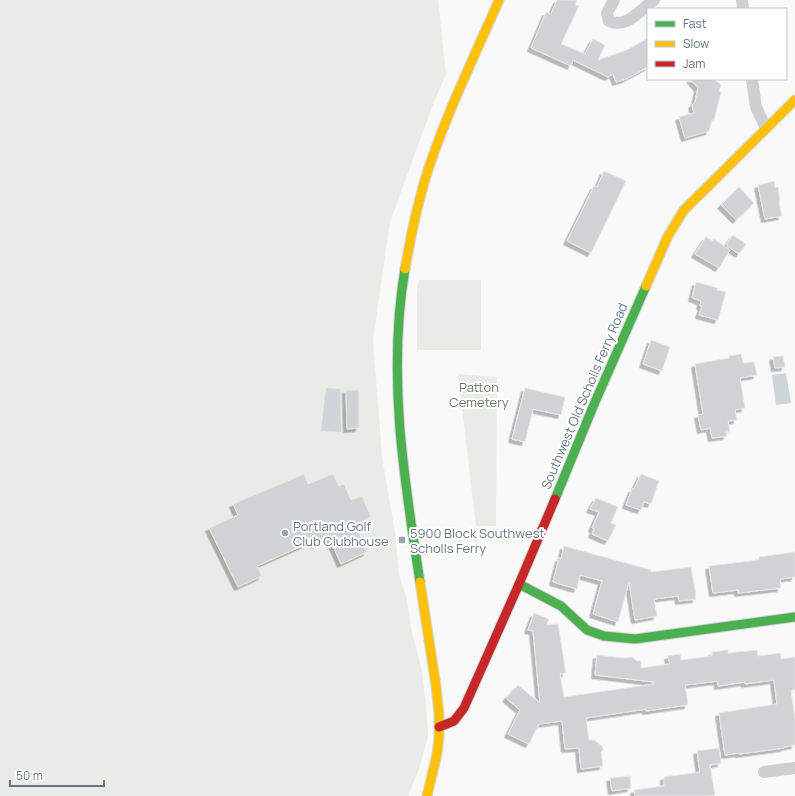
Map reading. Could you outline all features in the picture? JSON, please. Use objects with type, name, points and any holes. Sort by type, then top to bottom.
[{"type":"street","points":[[427,796],[436,763],[439,727],[435,687],[398,425],[397,344],[404,266],[412,226],[439,138],[499,0]]},
{"type":"street","points":[[614,0],[607,13],[610,21],[616,24],[624,23],[654,0]]},
{"type":"street","points":[[752,80],[756,107],[766,128]]},
{"type":"street","name":"Southwest Old Scholls Ferry Road","points":[[439,727],[450,725],[460,716],[519,584],[595,402],[668,236],[684,210],[795,100]]},
{"type":"street","points":[[519,584],[561,606],[587,630],[604,636],[618,638],[635,639],[795,617]]},
{"type":"street","points":[[764,772],[795,768]]},
{"type":"green space","points":[[0,0],[438,0],[446,74],[432,107],[390,222],[373,340],[382,457],[395,532],[399,575],[407,599],[411,629],[421,666],[426,703],[428,736],[419,769],[408,796],[0,796]]},
{"type":"green space","points":[[419,280],[481,280],[481,350],[417,350],[417,292]]},
{"type":"green space","name":"Patton Cemetery","points":[[458,374],[497,377],[496,526],[476,526]]},
{"type":"shaded area","points":[[786,373],[791,403],[776,405],[772,375]]},
{"type":"shaded area","points":[[326,388],[340,389],[341,432],[321,431]]},
{"type":"building","points":[[557,0],[577,0],[575,5],[579,6],[561,44],[585,54],[593,39],[605,45],[598,60],[629,49],[647,39],[647,68],[626,79],[616,82],[613,74],[608,77],[573,60],[571,66],[531,48],[546,12],[551,14]]},
{"type":"building","points":[[691,80],[715,80],[721,85],[719,91],[721,92],[714,120],[712,120],[709,131],[685,138],[679,117],[694,113],[692,105],[695,102],[698,88]]},
{"type":"building","points":[[604,171],[626,181],[591,253],[567,241],[594,186],[597,187]]},
{"type":"building","points":[[774,181],[775,188],[778,187],[782,216],[765,219],[758,185]]},
{"type":"building","points":[[739,187],[754,203],[736,220],[721,205]]},
{"type":"building","points":[[733,235],[746,244],[739,254],[726,245]]},
{"type":"building","points":[[706,237],[713,241],[714,239],[730,250],[719,268],[695,254]]},
{"type":"building","points":[[696,282],[718,288],[717,290],[726,292],[718,320],[699,315],[702,306],[700,306],[701,301],[692,298]]},
{"type":"building","points":[[651,340],[670,347],[662,371],[643,364]]},
{"type":"building","points":[[741,354],[743,363],[754,362],[757,375],[740,378],[745,408],[735,410],[737,420],[728,421],[730,432],[726,432],[727,436],[712,438],[710,428],[701,430],[698,415],[703,414],[695,364],[729,358],[729,356]]},
{"type":"building","points":[[783,356],[785,367],[775,368],[773,357]]},
{"type":"building","points":[[525,388],[565,397],[561,415],[533,409],[525,442],[512,439]]},
{"type":"building","points":[[346,390],[359,390],[359,428],[347,429]]},
{"type":"building","name":"Portland Golf Club Clubhouse","points":[[304,474],[308,484],[333,474],[339,486],[344,484],[351,500],[362,496],[371,517],[355,525],[367,552],[341,564],[330,539],[314,545],[313,541],[257,566],[262,576],[238,587],[209,528],[238,515],[233,504]]},
{"type":"building","points":[[641,474],[659,481],[651,504],[644,502],[641,510],[626,505],[632,489],[634,489]]},
{"type":"building","points":[[596,498],[618,507],[611,523],[616,525],[608,541],[592,534],[594,529],[592,528],[599,512],[590,509]]},
{"type":"building","points":[[564,546],[651,570],[651,572],[691,567],[696,599],[679,601],[678,596],[654,599],[657,616],[635,620],[629,582],[618,622],[593,614],[602,581],[580,575],[577,589],[553,582],[559,558],[561,559]]},
{"type":"building","points":[[795,552],[795,577],[780,579],[781,588],[738,593],[738,590],[713,593],[709,566],[759,560],[759,557]]},
{"type":"building","points":[[534,613],[549,619],[547,625],[558,624],[566,673],[560,674],[564,697],[654,684],[654,682],[595,675],[597,655],[624,658],[632,657],[637,661],[641,661],[641,668],[670,664],[668,656],[680,654],[681,660],[712,656],[712,652],[728,650],[728,653],[757,650],[758,656],[780,653],[781,659],[795,657],[795,690],[791,690],[795,719],[795,745],[784,748],[725,755],[719,713],[777,704],[774,680],[718,686],[718,681],[685,685],[688,705],[646,711],[646,709],[586,718],[589,740],[594,740],[602,746],[603,750],[601,752],[603,766],[581,769],[579,748],[565,749],[562,721],[539,724],[529,744],[508,734],[520,710],[506,698],[518,685],[540,703],[533,631],[528,630]]},
{"type":"building","points":[[719,748],[721,763],[710,765],[715,795],[635,796],[634,790],[664,786],[664,777],[700,772],[697,751]]},
{"type":"building","points":[[630,776],[631,788],[612,791],[610,778]]},
{"type":"traffic: fast","points":[[405,269],[400,308],[398,387],[403,465],[420,582]]},
{"type":"traffic: fast","points":[[555,499],[595,402],[646,286]]},
{"type":"traffic: fast","points":[[519,584],[561,606],[587,630],[604,636],[635,639],[795,617]]},
{"type":"traffic: slow","points":[[405,269],[418,204],[440,136],[499,0]]},
{"type":"traffic: slow","points":[[646,286],[668,236],[684,210],[795,100]]},
{"type":"traffic: slow","points":[[420,582],[439,714],[437,754],[427,796]]},
{"type":"traffic: jam","points":[[439,727],[454,721],[464,708],[555,499]]},
{"type":"place","name":"Portland Golf Club Clubhouse","points":[[285,533]]},
{"type":"place","name":"5900 Block Southwest Scholls Ferry","points":[[402,540]]}]
